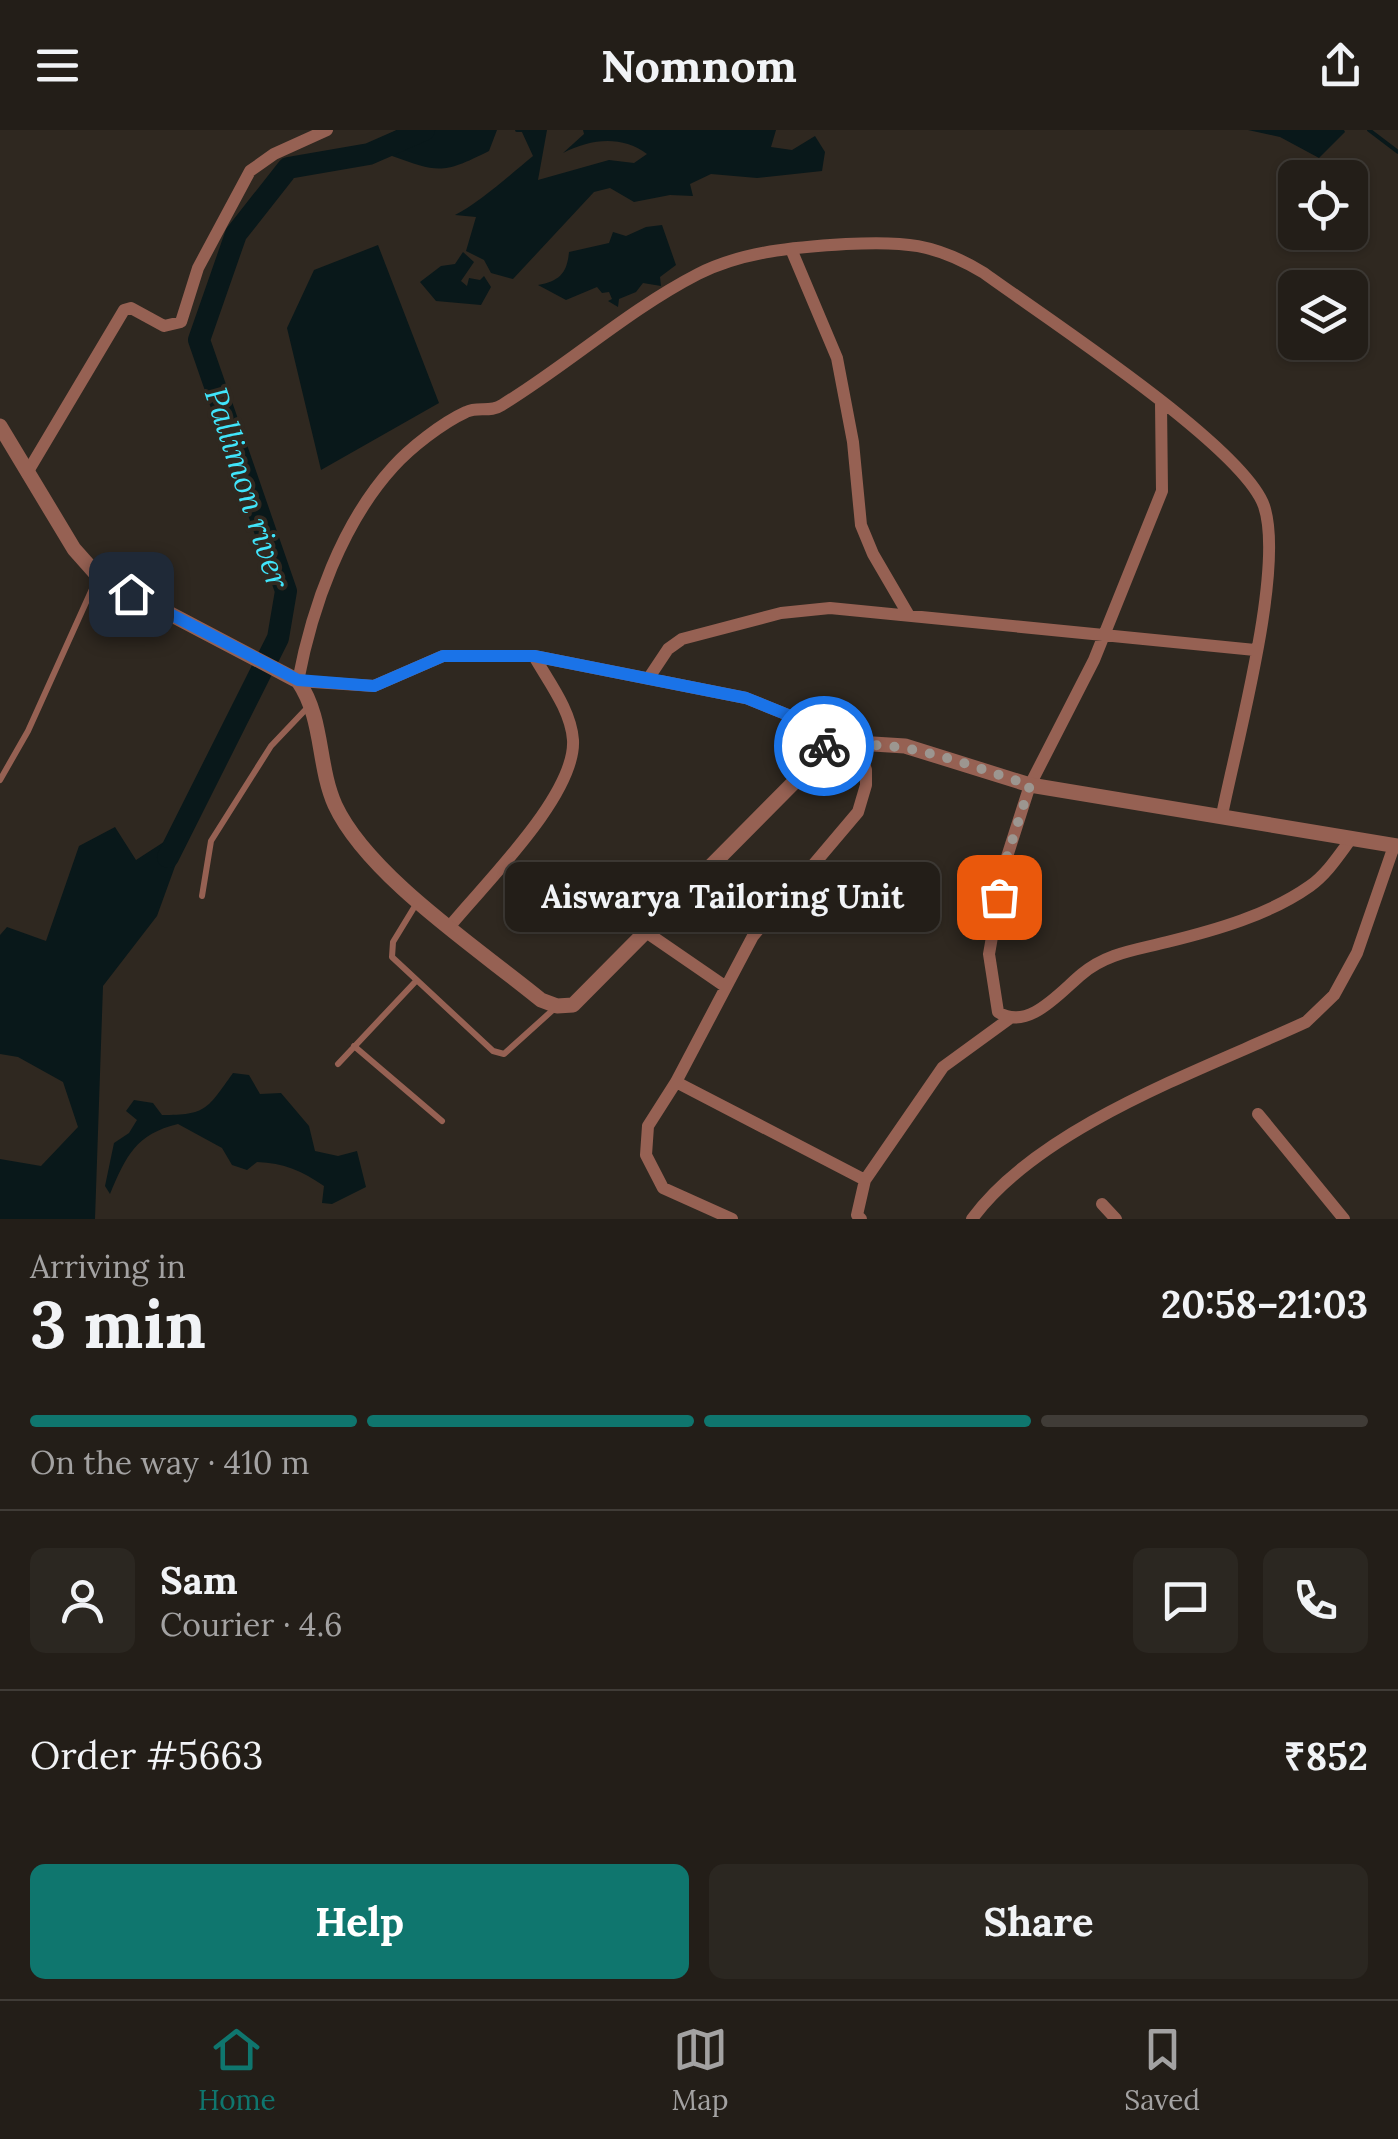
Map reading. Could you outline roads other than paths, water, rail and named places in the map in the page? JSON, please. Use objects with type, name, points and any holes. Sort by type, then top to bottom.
[{"type":"street","points":[[26,473],[124,310],[130,308],[164,326],[182,322],[204,254],[250,171],[274,154],[327,130]]},
{"type":"street","points":[[293,676],[350,530],[370,494],[396,464],[462,414],[498,408],[698,273],[733,260],[791,249],[880,242],[926,245],[953,255],[1161,403],[1236,463],[1252,482],[1264,508],[1269,578],[1222,815]]},
{"type":"street","points":[[791,249],[837,358],[854,442],[862,525],[873,554],[908,614]]},
{"type":"street","points":[[1009,1019],[998,1012],[992,991],[990,943],[1005,863],[1030,785],[1103,638],[1162,491],[1161,403]]},
{"type":"street","points":[[0,426],[74,549],[98,576],[293,676],[374,686],[443,656],[534,656],[708,688],[760,704],[788,715],[827,749]]},
{"type":"street","points":[[648,679],[668,649],[682,639],[810,608],[908,614],[1103,638],[1255,650]]},
{"type":"street","points":[[450,926],[548,808],[570,766],[573,740],[568,716],[534,656]]},
{"type":"street","points":[[293,676],[313,702],[334,801],[355,840],[450,926],[542,1000],[557,1006],[573,1005],[827,749],[857,743],[906,746],[1030,785],[1396,846],[1357,953],[1334,995],[1306,1022],[1088,1123],[1043,1149],[983,1203],[972,1219]]},
{"type":"street","points":[[732,1219],[663,1188],[646,1155],[648,1126],[676,1082],[754,936],[858,812],[866,770],[857,743]]},
{"type":"street","points":[[861,1219],[857,1215],[865,1180],[942,1066],[1009,1019],[1023,1017],[1052,1001],[1106,957],[1215,930],[1287,899],[1313,884],[1351,839]]},
{"type":"street","points":[[646,932],[726,987]]},
{"type":"street","points":[[676,1082],[865,1180]]},
{"type":"street","points":[[1258,1114],[1344,1219]]},
{"type":"street","points":[[1102,1204],[1116,1219]]},
{"type":"lane","points":[[0,780],[28,731],[98,576]]},
{"type":"lane","points":[[202,896],[211,840],[271,746],[313,702]]},
{"type":"lane","points":[[419,900],[390,949],[396,964],[498,1054],[504,1054],[557,1006]]},
{"type":"lane","points":[[338,1064],[416,981]]},
{"type":"lane","points":[[354,1046],[442,1121]]},
{"type":"waterway","name":"Pallimon river","points":[[168,857],[278,638],[286,591],[199,340],[236,234],[288,168],[369,154],[424,130]]},
{"type":"waterway","points":[[517,130],[528,130]]},
{"type":"waterway","points":[[1369,130],[1398,152]]},
{"type":"place","name":"Aiswarya Tailoring Unit","points":[[999,897]]}]
